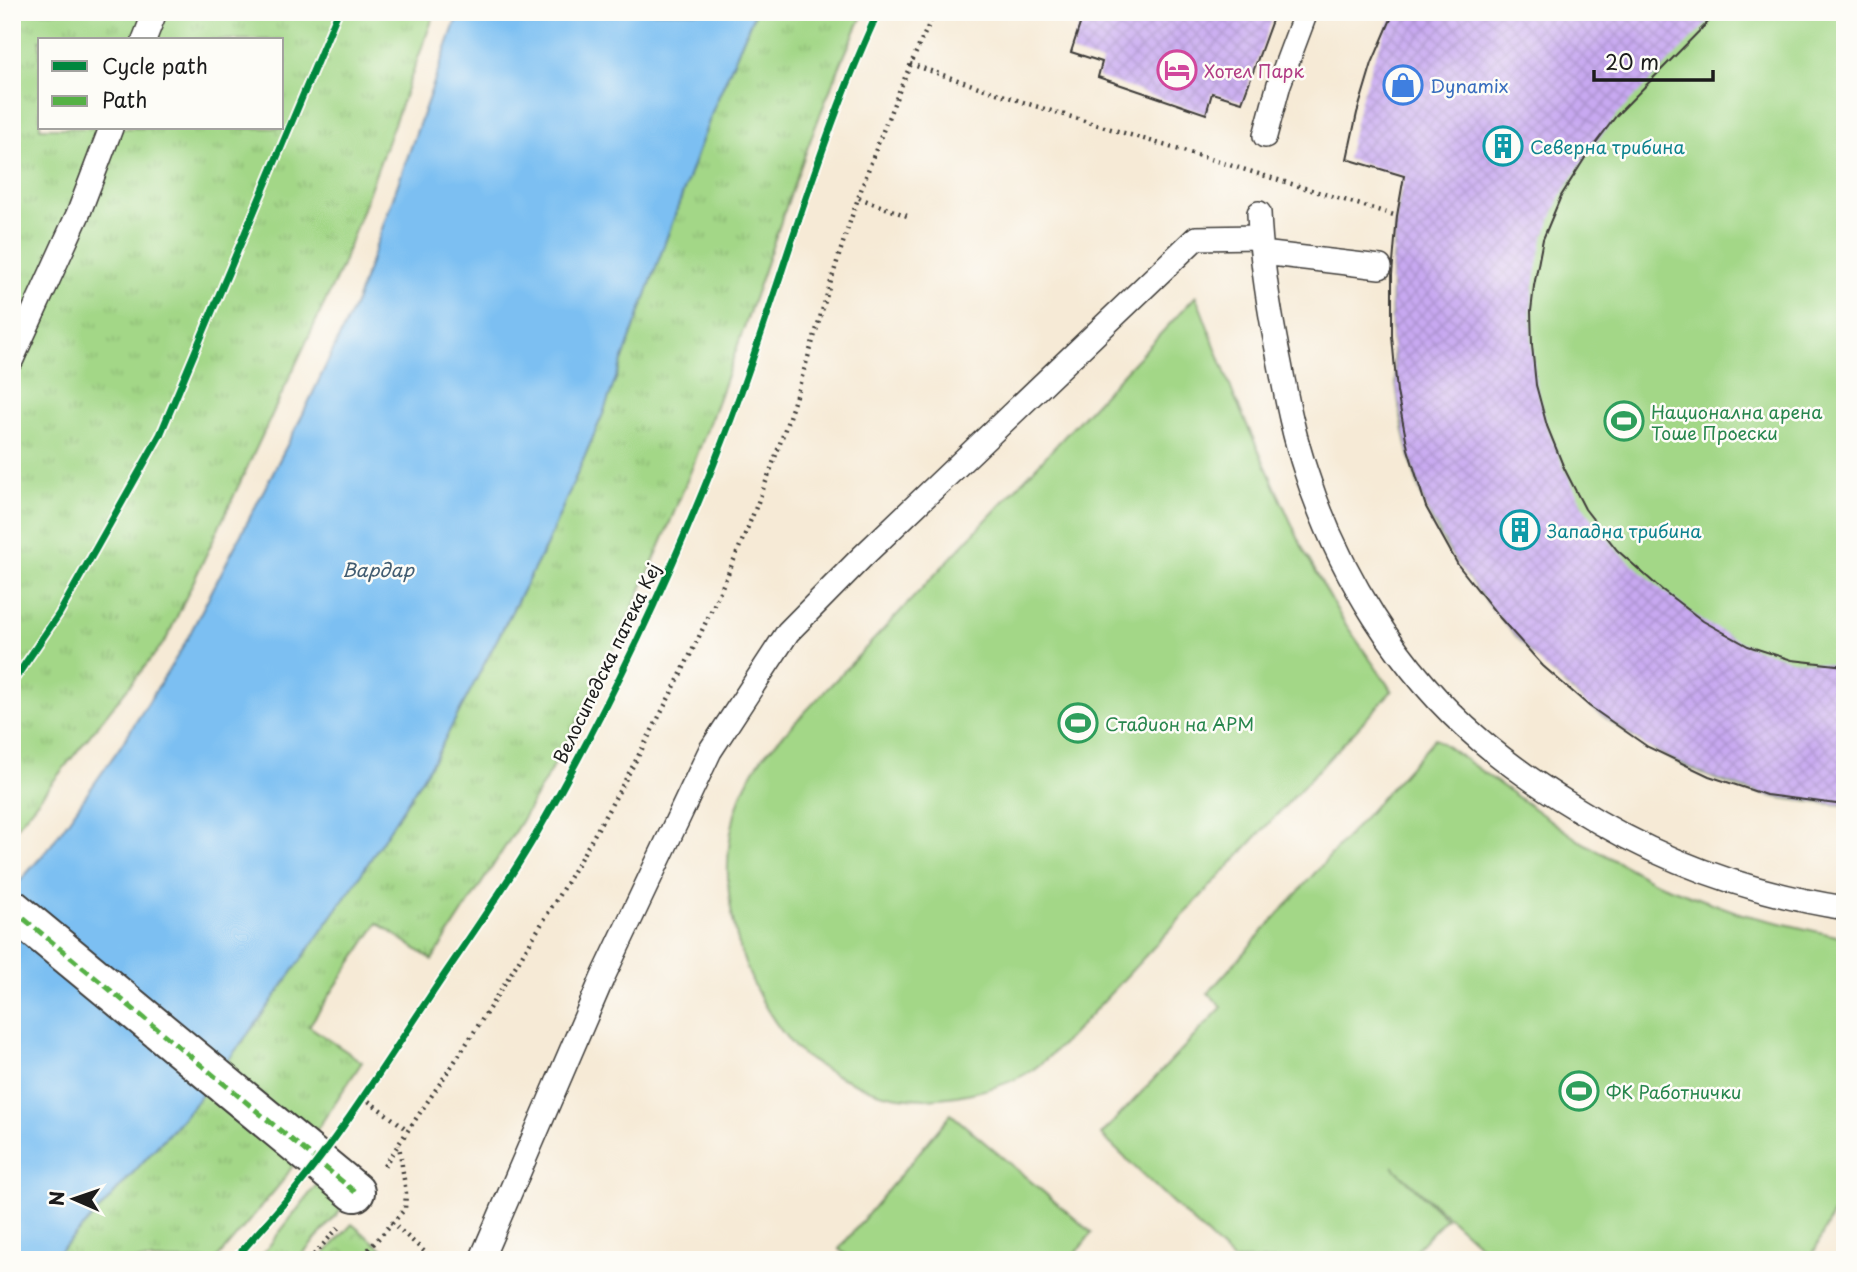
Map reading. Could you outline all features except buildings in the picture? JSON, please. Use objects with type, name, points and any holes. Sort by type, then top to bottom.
[{"type":"street","points":[[12,909],[359,1195]]},
{"type":"lane","points":[[145,38],[155,12]]},
{"type":"lane","points":[[1265,136],[1279,84],[1306,12]]},
{"type":"lane","points":[[12,359],[79,212],[110,130]]},
{"type":"lane","points":[[1259,213],[1261,245],[1276,342],[1289,411],[1306,473],[1326,526],[1350,575],[1406,661],[1442,703],[1479,739],[1521,772],[1604,827],[1712,875],[1772,893],[1845,908]]},
{"type":"lane","points":[[481,1260],[602,979],[710,751],[788,632],[862,557],[1196,237],[1261,245],[1380,267]]},
{"type":"path","points":[[309,1260],[408,1130],[497,997],[561,893],[665,706],[762,492],[793,408],[859,198],[910,64],[935,12]]},
{"type":"path","points":[[910,64],[1032,105],[1397,216]]},
{"type":"path","points":[[859,198],[910,217]]},
{"type":"path","points":[[355,1107],[370,1086]]},
{"type":"path","points":[[363,1097],[408,1130]]},
{"type":"path","points":[[359,1195],[434,1260]]},
{"type":"green space","points":[[12,12],[435,12],[341,268],[166,640],[12,833]]},
{"type":"green space","points":[[755,12],[864,12],[820,115],[726,379],[667,530],[624,627],[552,768],[515,832],[432,960],[378,923],[309,1026],[362,1062],[282,1182],[216,1260],[51,1260],[188,1112],[216,1076],[356,882],[435,758],[546,546],[603,414],[714,107]]},
{"type":"green space","name":"Национална арена Тоше Проески","points":[[1466,12],[1845,12],[1845,805],[1776,797],[1725,783],[1647,746],[1611,722],[1545,666],[1515,635],[1461,568],[1431,518],[1414,470],[1398,399],[1392,326],[1394,253],[1399,203],[1406,177]]},
{"type":"green space","name":"Стадион на АРМ","points":[[1196,296],[1234,396],[1304,551],[1342,619],[1392,691],[1069,1038],[1034,1069],[1000,1085],[948,1097],[899,1097],[858,1085],[805,1057],[795,1048],[772,1017],[743,959],[734,927],[728,861],[732,829],[742,792],[763,756]]},
{"type":"green space","name":"ФК Работнички","points":[[1435,738],[1578,840],[1654,882],[1742,914],[1845,938],[1845,1189],[1810,1260],[1496,1260],[1392,1166],[1446,1218],[1406,1260],[1233,1260],[1101,1135],[1222,1007],[1208,993]]},
{"type":"green space","points":[[951,1114],[1092,1233],[1070,1260],[852,1260],[839,1249]]},
{"type":"green space","points":[[318,1183],[346,1204],[298,1260],[258,1260]]},
{"type":"green space","points":[[352,1224],[396,1260],[319,1260]]},
{"type":"water","name":"Вардар","points":[[459,12],[755,12],[714,107],[603,414],[546,546],[435,758],[356,882],[257,1022],[188,1112],[51,1260],[12,1260],[12,890],[49,848],[120,747],[183,647],[302,416],[356,302]]},
{"type":"marked path","points":[[12,909],[355,1192]]},
{"type":"cycle path","points":[[12,683],[59,614],[160,435],[338,12]]},
{"type":"cycle path","name":"Велосипедска патека Кеј","points":[[234,1260],[295,1190],[364,1096],[512,874],[587,743],[653,606],[713,466],[755,353],[832,124],[878,12]]},
{"type":"place","name":"Хотел Парк","points":[[1177,70]]},
{"type":"place","name":"Dynamix","points":[[1403,85]]},
{"type":"place","name":"Северна трибина","points":[[1503,146]]},
{"type":"place","name":"Национална арена Тоше Проески","points":[[1624,421]]},
{"type":"place","name":"Западна трибина","points":[[1520,530]]},
{"type":"place","name":"Стадион на АРМ","points":[[1078,723]]},
{"type":"place","name":"ФК Работнички","points":[[1579,1091]]}]
